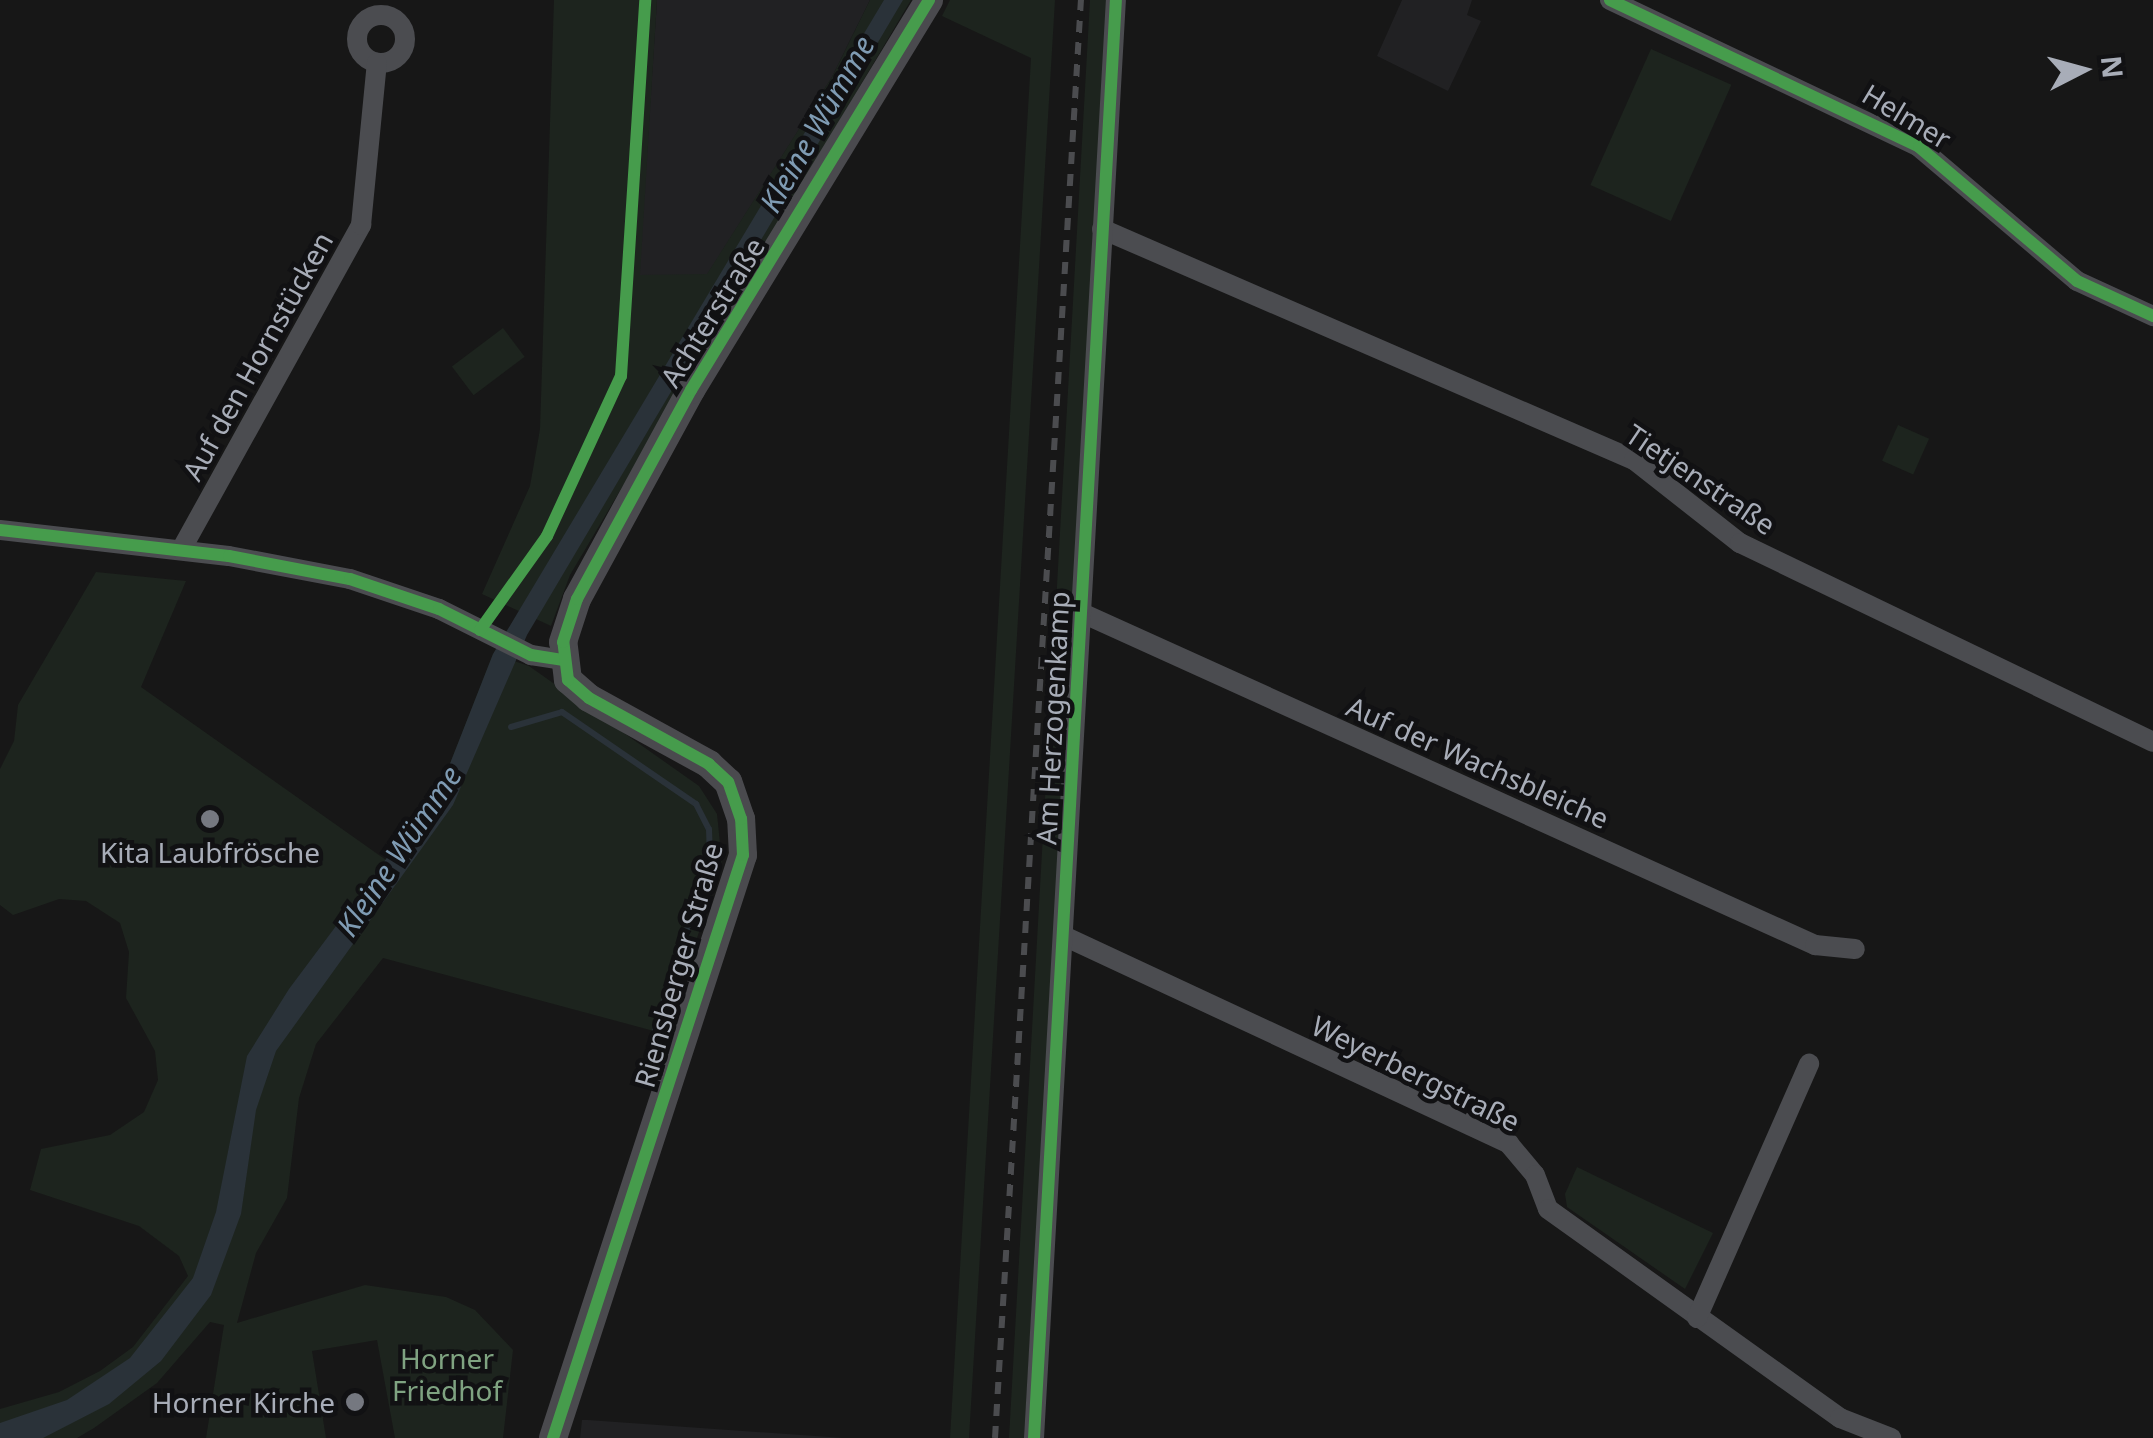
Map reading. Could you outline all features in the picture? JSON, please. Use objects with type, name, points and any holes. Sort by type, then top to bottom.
[{"type":"street","name":"Achterstraße","points":[[561,660],[577,599],[691,390],[929,0]]},
{"type":"street","name":"Am Herzogenkamp","points":[[1034,1438],[1066,936],[1116,0]]},
{"type":"street","name":"Helmer","points":[[1610,0],[1919,147],[2077,280],[2153,316]]},
{"type":"street","name":"Auf den Hornstücken","points":[[181,550],[362,225],[377,64]]},
{"type":"street","name":"Tietjenstraße","points":[[1102,229],[1634,460],[1740,543],[2153,742]]},
{"type":"street","points":[[0,530],[181,550],[350,579],[439,609],[531,655],[561,660]]},
{"type":"street","name":"Auf der Wachsbleiche","points":[[1082,613],[1815,945],[1855,949]]},
{"type":"street","name":"Riensberger Straße","points":[[553,1438],[586,1346],[742,854],[741,819],[728,782],[709,764],[588,698],[568,680],[561,660]]},
{"type":"street","name":"Weyerbergstraße","points":[[1066,936],[1509,1144],[1535,1175],[1548,1208],[1840,1418],[1891,1438]]},
{"type":"street","points":[[1697,1318],[1810,1064]]},
{"type":"street","name":"Riensberger Straße","points":[[564,1438],[586,1346]]},
{"type":"shaded area","points":[[657,0],[870,0],[832,77],[707,275],[639,275]]},
{"type":"shaded area","points":[[1402,0],[1472,0],[1467,15],[1481,21],[1448,91],[1377,56]]},
{"type":"shaded area","points":[[582,1420],[588,1420],[844,1438],[580,1438]]},
{"type":"green space","points":[[554,0],[657,0],[640,275],[707,274],[832,77],[870,0],[911,0],[570,575],[551,626],[482,594],[530,486],[540,429]]},
{"type":"green space","points":[[950,0],[1055,0],[969,1438],[950,1438],[1031,58],[942,16]]},
{"type":"green space","points":[[1090,0],[1110,0],[1024,1438],[1009,1438]]},
{"type":"green space","points":[[1651,49],[1731,85],[1671,221],[1590,185]]},
{"type":"green space","points":[[503,328],[525,357],[474,395],[452,367]]},
{"type":"green space","points":[[1898,425],[1929,439],[1913,474],[1882,461]]},
{"type":"green space","name":"Horner Friedhof","points":[[96,572],[186,581],[141,687],[386,860],[442,784],[493,654],[529,666],[699,786],[717,814],[722,863],[665,1034],[383,958],[316,1044],[299,1098],[287,1198],[256,1253],[237,1323],[365,1285],[446,1297],[475,1310],[513,1350],[503,1438],[395,1438],[377,1340],[312,1351],[326,1438],[206,1438],[224,1325],[210,1322],[157,1383],[77,1438],[0,1438],[0,1409],[59,1392],[100,1371],[133,1347],[188,1276],[179,1256],[139,1226],[30,1190],[41,1149],[110,1135],[144,1112],[158,1080],[155,1051],[126,998],[129,952],[120,923],[86,901],[59,899],[13,915],[0,905],[0,769],[14,741],[18,705]]},
{"type":"green space","points":[[1577,1167],[1713,1233],[1685,1289],[1567,1207],[1565,1194]]},
{"type":"water","name":"Kleine Wümme","points":[[884,0],[903,0],[527,635],[453,805],[276,1051],[256,1110],[241,1214],[211,1295],[161,1361],[109,1404],[43,1438],[0,1438],[0,1423],[67,1400],[130,1358],[193,1278],[216,1212],[247,1056],[289,989],[442,784],[493,654]]},
{"type":"waterway","points":[[511,727],[562,712],[696,804],[709,829],[710,857],[655,1029]]},
{"type":"railway","points":[[995,1438],[1081,0]]},
{"type":"cycle path","points":[[480,630],[547,536],[621,376],[645,0]]},
{"type":"cycle path","points":[[553,1438],[743,855],[741,819],[728,782],[709,764],[589,698],[568,680],[563,642],[577,599],[691,390],[929,0]]},
{"type":"cycle path","points":[[1034,1438],[1116,0]]},
{"type":"cycle path","points":[[1610,0],[1919,147],[2077,281],[2153,316]]},
{"type":"cycle path","points":[[0,530],[229,556],[350,579],[439,609],[531,655],[561,660]]},
{"type":"place","name":"Kita Laubfrösche","points":[[210,819]]},
{"type":"place","name":"Horner Kirche","points":[[355,1402]]}]
